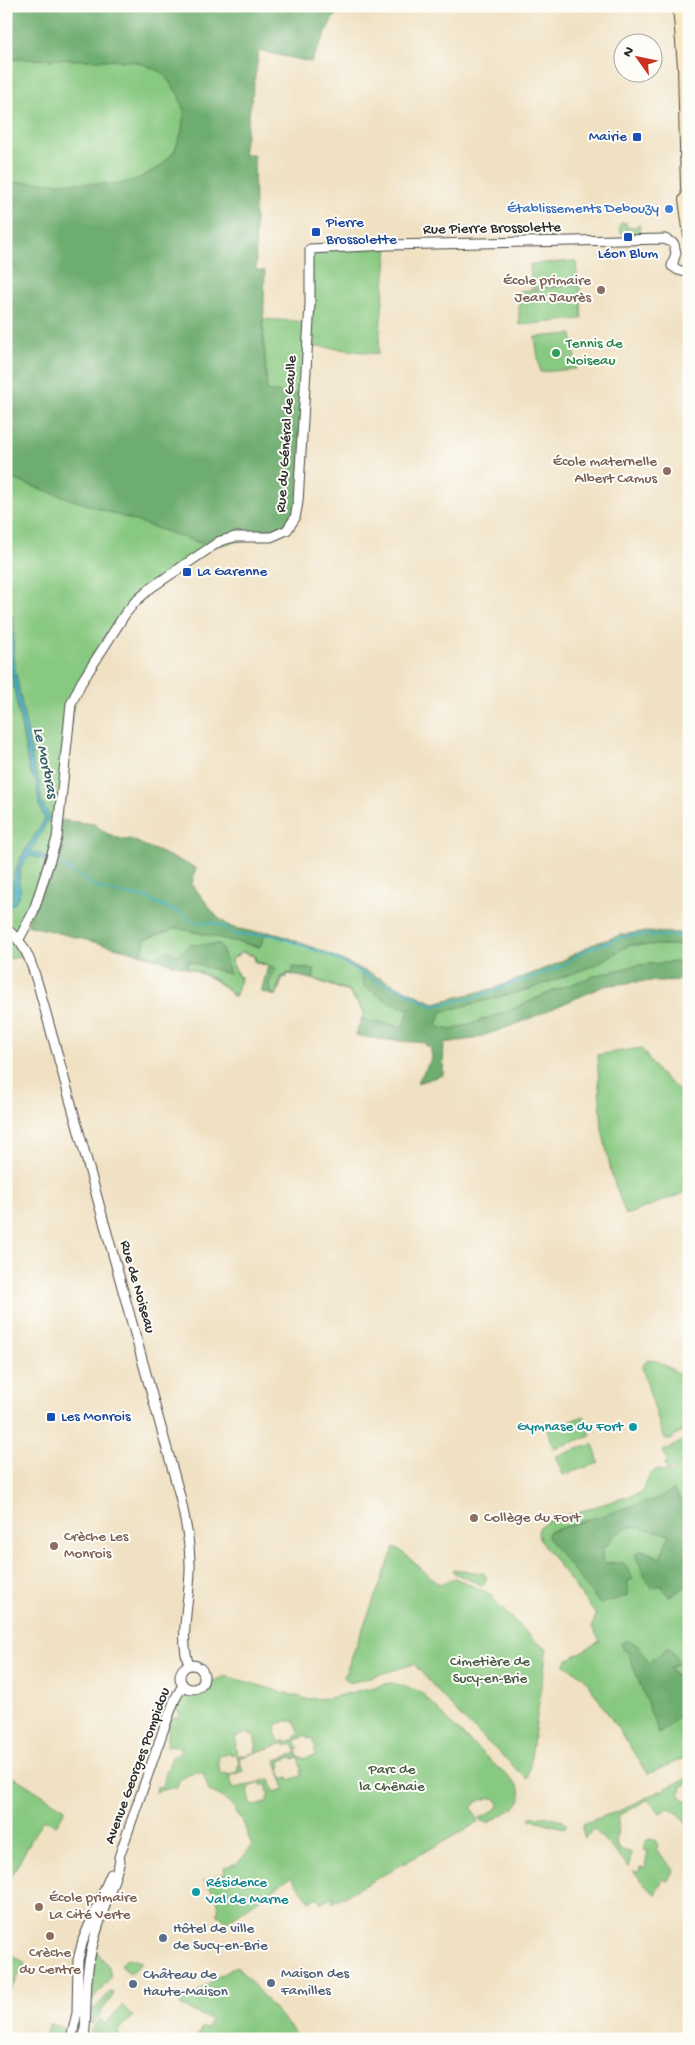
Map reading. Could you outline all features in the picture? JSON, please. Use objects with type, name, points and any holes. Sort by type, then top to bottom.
[{"type":"main road","points":[[678,8],[683,66],[686,188],[689,206]]},
{"type":"main road","points":[[686,188],[684,195],[688,234]]},
{"type":"street","points":[[688,234],[674,244],[676,253],[672,266],[689,273]]},
{"type":"street","name":"Rue Pierre Brossolette","points":[[310,249],[388,245],[665,239],[674,244]]},
{"type":"street","name":"Rue du Général de Gaulle","points":[[18,939],[33,913],[57,838],[71,704],[81,683],[125,614],[152,587],[220,541],[235,537],[271,537],[279,535],[287,530],[296,518],[308,345],[310,249]]},
{"type":"street","name":"Rue de Noiseau","points":[[6,929],[18,939],[31,962],[39,988],[180,1496],[190,1551],[190,1582],[184,1647],[189,1665]]},
{"type":"street","points":[[189,1665],[199,1667],[203,1672],[204,1679],[200,1686],[194,1689],[183,1685],[180,1674],[183,1668],[189,1665]]},
{"type":"street","name":"Avenue Georges Pompidou","points":[[71,2039],[76,2013],[78,1960],[85,1935],[116,1859],[119,1857],[166,1723],[183,1685]]},
{"type":"street","name":"Avenue Georges Pompidou","points":[[84,2039],[90,1956],[120,1861],[119,1857]]},
{"type":"green space","points":[[6,6],[343,6],[332,20],[311,62],[259,51],[243,154],[254,155],[256,270],[265,271],[263,334],[267,391],[304,395],[298,502],[287,530],[212,547],[6,477],[6,182],[120,184],[138,179],[161,166],[174,152],[182,131],[184,111],[178,94],[163,73],[138,62],[6,59]]},
{"type":"green space","points":[[6,59],[138,62],[163,73],[178,94],[184,111],[182,131],[174,152],[161,166],[138,179],[120,184],[6,182]]},
{"type":"green space","points":[[621,223],[627,223],[625,227],[635,227],[639,224],[641,234],[621,233],[619,227]]},
{"type":"green space","points":[[388,245],[378,354],[308,345],[304,395],[267,392],[263,319],[309,322],[310,249]]},
{"type":"green space","points":[[576,261],[578,285],[532,288],[530,264]]},
{"type":"green space","points":[[580,285],[582,319],[519,325],[519,291]]},
{"type":"green space","name":"Tennis de Noiseau","points":[[572,334],[576,369],[540,372],[535,337]]},
{"type":"green space","points":[[6,477],[212,547],[135,602],[75,694],[57,838],[19,939],[6,929],[6,908],[15,903],[21,868],[29,855],[45,861],[31,851],[49,818],[41,798],[40,783],[35,773],[13,659],[14,622],[6,613]]},
{"type":"green space","points":[[6,619],[8,620],[7,649],[29,771],[37,783],[39,805],[45,819],[18,862],[13,878],[14,894],[10,903],[6,906]]},
{"type":"green space","points":[[60,820],[94,824],[106,833],[124,840],[130,839],[196,868],[192,884],[217,917],[231,927],[253,932],[276,934],[265,934],[260,947],[177,928],[145,939],[142,953],[155,957],[169,950],[177,956],[188,945],[220,944],[230,974],[187,961],[187,967],[194,970],[130,951],[27,925]]},
{"type":"green space","points":[[177,928],[260,947],[265,934],[276,934],[324,952],[360,970],[410,1009],[403,1027],[362,1020],[364,1012],[350,991],[313,979],[314,970],[294,967],[292,974],[287,973],[285,977],[282,977],[276,995],[272,994],[269,984],[269,965],[255,961],[254,956],[242,952],[231,960],[238,976],[241,978],[235,997],[216,980],[187,967],[187,961],[229,974],[220,944],[171,956],[142,953],[145,939]]},
{"type":"green space","points":[[640,932],[689,933],[689,945],[629,945],[595,965],[530,989],[441,1012],[437,1027],[452,1030],[506,1012],[553,991],[594,976],[638,965],[689,961],[689,980],[634,982],[604,986],[522,1022],[474,1039],[444,1043],[443,1075],[417,1083],[432,1058],[430,1046],[427,1047],[425,1043],[376,1039],[355,1035],[363,1015],[362,1020],[403,1027],[410,1009],[395,1006],[364,986],[360,970],[324,952],[434,1003],[498,987],[556,964],[593,944],[621,935]]},
{"type":"green space","points":[[276,934],[286,937],[324,952]]},
{"type":"green space","points":[[6,936],[21,957],[6,959],[8,945],[6,945]]},
{"type":"green space","points":[[629,945],[689,945],[689,961],[638,965],[594,976],[553,991],[506,1012],[452,1030],[436,1027],[440,1012],[530,989],[595,965]]},
{"type":"green space","points":[[242,952],[255,956],[256,961],[276,968],[269,984],[272,994],[275,995],[282,976],[285,977],[287,973],[292,974],[293,967],[315,970],[313,979],[350,991],[364,1013],[349,992],[316,980],[288,974],[286,978],[283,977],[276,996],[261,992],[268,966],[255,962],[254,956]]},
{"type":"green space","points":[[207,976],[216,980],[235,996],[238,987],[235,997]]},
{"type":"green space","points":[[641,1048],[658,1072],[689,1099],[689,1105],[682,1114],[689,1135],[689,1191],[626,1215],[612,1176],[602,1129],[597,1055]]},
{"type":"green space","points":[[648,1359],[657,1361],[689,1379],[689,1428],[673,1436],[673,1439],[668,1440],[663,1436],[642,1367]]},
{"type":"green space","points":[[584,1416],[591,1436],[554,1448],[547,1429]]},
{"type":"green space","points":[[689,1438],[689,1515],[674,1490],[656,1499],[551,1531],[609,1600],[626,1596],[613,1562],[606,1563],[602,1560],[601,1554],[605,1543],[619,1531],[630,1527],[670,1534],[660,1558],[642,1550],[658,1585],[663,1586],[669,1595],[689,1585],[689,1666],[675,1675],[670,1668],[648,1664],[621,1643],[624,1650],[627,1649],[659,1733],[689,1708],[689,1756],[648,1774],[583,1676],[564,1665],[567,1660],[600,1641],[592,1627],[596,1615],[539,1539],[538,1532],[540,1526],[548,1521],[643,1492],[644,1485],[655,1470],[675,1473],[672,1468],[668,1471],[664,1464],[668,1462],[663,1451]]},
{"type":"green space","points":[[593,1444],[599,1463],[563,1475],[556,1456]]},
{"type":"green space","points":[[674,1490],[689,1515],[689,1585],[669,1596],[661,1585],[651,1588],[635,1555],[642,1550],[660,1558],[670,1534],[631,1526],[612,1536],[609,1544],[602,1547],[602,1559],[606,1563],[624,1563],[633,1579],[628,1581],[627,1596],[600,1604],[547,1537],[548,1532],[656,1499]]},
{"type":"green space","name":"Cimetière de Sucy-en-Brie","points":[[394,1548],[400,1550],[439,1584],[455,1578],[492,1595],[495,1602],[536,1642],[547,1648],[528,1778],[460,1716],[414,1664],[350,1683],[344,1677]]},
{"type":"green space","points":[[453,1569],[483,1573],[487,1577],[483,1586],[454,1573]]},
{"type":"green space","points":[[627,1640],[640,1647],[648,1663],[669,1647],[679,1663],[670,1668],[674,1675],[677,1675],[689,1666],[689,1708],[659,1734],[627,1650],[624,1651],[621,1643]]},
{"type":"green space","name":"Parc de la Chênaie","points":[[226,1676],[307,1699],[330,1698],[390,1683],[406,1686],[422,1693],[456,1729],[517,1785],[520,1789],[521,1800],[514,1808],[488,1823],[480,1818],[498,1808],[499,1804],[495,1798],[479,1801],[472,1808],[479,1822],[332,1903],[334,1896],[322,1903],[317,1897],[310,1901],[291,1877],[227,1922],[217,1914],[217,1900],[204,1881],[225,1873],[224,1867],[238,1863],[252,1846],[241,1817],[239,1817],[227,1801],[209,1791],[203,1773],[194,1772],[179,1780],[177,1788],[156,1792],[157,1786],[161,1788],[172,1757],[179,1754],[181,1749],[172,1745],[167,1746],[169,1725],[173,1717],[178,1719],[180,1713],[176,1711],[186,1694],[200,1690],[207,1683]],"holes":[[[288,1720],[289,1722],[294,1720],[299,1734],[295,1735],[296,1739],[279,1742],[275,1731],[277,1730],[276,1725]],[[248,1733],[249,1735],[253,1734],[257,1746],[255,1748],[256,1752],[238,1756],[235,1737]],[[306,1736],[308,1739],[312,1738],[316,1755],[303,1759],[298,1757],[297,1753],[276,1760],[285,1789],[274,1792],[270,1779],[232,1789],[229,1776],[243,1772],[239,1758],[284,1743],[285,1746],[293,1744],[296,1750],[299,1749],[295,1740]],[[230,1752],[231,1755],[236,1753],[240,1765],[237,1767],[239,1771],[227,1775],[226,1773],[221,1774],[217,1762],[219,1761],[218,1757]],[[298,1757],[302,1770],[300,1771],[301,1776],[289,1780],[288,1777],[283,1779],[279,1767],[281,1766],[280,1761]],[[260,1783],[261,1786],[266,1784],[269,1796],[267,1797],[268,1802],[257,1806],[256,1804],[251,1805],[247,1792],[249,1791],[248,1787]]]},
{"type":"green space","points":[[6,1776],[11,1781],[14,1777],[65,1809],[56,1826],[43,1819],[6,1886]]},
{"type":"green space","points":[[689,1777],[689,1783],[681,1787],[682,1790],[679,1793],[684,1800],[689,1801],[689,1809],[687,1811],[689,1813],[689,1826],[680,1815],[669,1808],[660,1813],[649,1799],[619,1816],[616,1845],[619,1847],[619,1850],[631,1852],[629,1867],[594,1829],[585,1838],[582,1829],[584,1823],[619,1811]]},
{"type":"green space","points":[[543,1816],[563,1821],[567,1825],[564,1828],[529,1819],[531,1817]]},
{"type":"green space","points":[[651,1839],[656,1841],[658,1846],[656,1849],[674,1870],[668,1881],[663,1879],[656,1892],[656,1896],[633,1871],[639,1872],[640,1867],[645,1868],[648,1851],[644,1850],[644,1843]]},
{"type":"green space","points":[[6,1952],[26,1963],[6,1997]]},
{"type":"green space","points":[[97,1952],[109,1967],[111,1978],[93,2001],[93,1969]]},
{"type":"green space","points":[[127,1958],[142,1962],[131,1974],[122,1967]]},
{"type":"green space","points":[[237,1966],[300,2039],[196,2039],[202,2028],[206,2029],[211,2020],[180,2005],[217,1977]]},
{"type":"green space","points":[[110,1992],[114,1993],[112,1997],[91,2026],[93,2008],[96,2008]]},
{"type":"green space","points":[[122,2005],[133,2016],[120,2028],[117,2039],[93,2039],[90,2031],[100,2019],[106,2024]]},
{"type":"green space","points":[[50,2024],[66,2028],[62,2039],[43,2039]]},
{"type":"water","points":[[6,613],[13,617],[13,659],[35,773],[40,785],[42,803],[49,818],[31,851],[47,857],[46,861],[29,855],[21,868],[18,879],[21,891],[15,903],[6,908],[13,898],[13,877],[23,855],[45,819],[39,805],[37,783],[30,771],[7,649],[9,624]]},
{"type":"waterway","points":[[53,861],[101,889],[147,898],[177,911],[195,922],[214,923],[225,927],[236,935],[274,935],[329,955],[373,979],[398,988],[434,1006],[470,999],[562,966],[587,949],[629,935],[689,936]]},
{"type":"place","name":"Mairie","points":[[637,137]]},
{"type":"place","name":"Établissements Debouzy","points":[[669,209]]},
{"type":"place","name":"Pierre Brossolette","points":[[316,232]]},
{"type":"place","name":"Léon Blum","points":[[628,237]]},
{"type":"place","name":"École primaire Jean Jaurès","points":[[601,290]]},
{"type":"place","name":"Tennis de Noiseau","points":[[556,353]]},
{"type":"place","name":"École maternelle Albert Camus","points":[[667,471]]},
{"type":"place","name":"La Garenne","points":[[187,572]]},
{"type":"place","name":"Les Monrois","points":[[51,1417]]},
{"type":"place","name":"Gymnase du Fort","points":[[633,1427]]},
{"type":"place","name":"Collège du Fort","points":[[474,1518]]},
{"type":"place","name":"Crèche Les Monrois","points":[[54,1546]]},
{"type":"place","name":"Résidence Val de Marne","points":[[196,1892]]},
{"type":"place","name":"École primaire La Cité Verte","points":[[39,1907]]},
{"type":"place","name":"Crèche du Centre","points":[[50,1936]]},
{"type":"place","name":"Hôtel de ville de Sucy-en-Brie","points":[[163,1938]]},
{"type":"place","name":"Maison des Familles","points":[[271,1983]]},
{"type":"place","name":"Château de Haute-Maison","points":[[133,1984]]},
{"type":"water label","name":"Le Morbras","points":[[44,763]]}]
